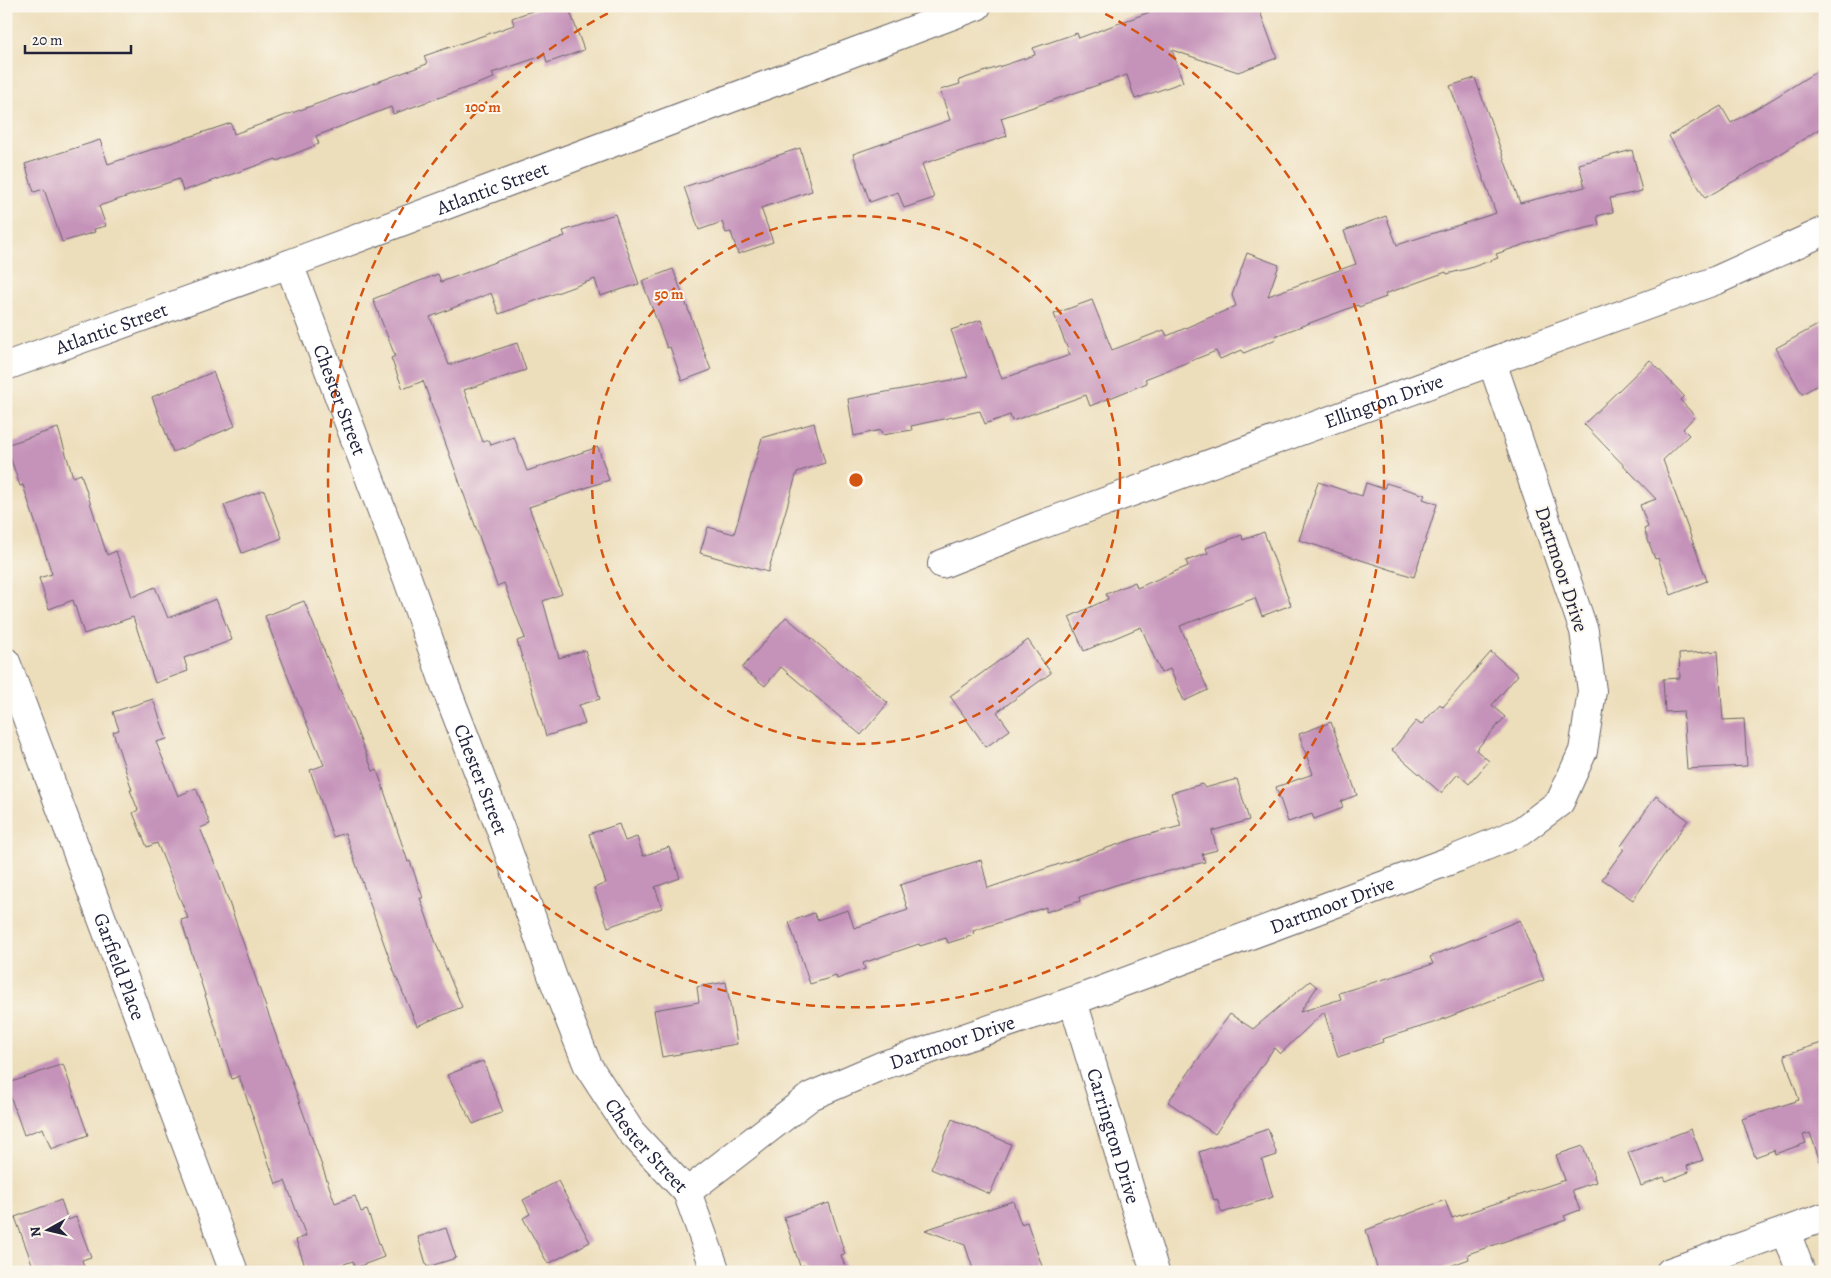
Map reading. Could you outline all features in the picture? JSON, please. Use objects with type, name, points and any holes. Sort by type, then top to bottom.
[{"type":"street","name":"Atlantic Street","points":[[6,366],[290,264],[977,6]]},
{"type":"street","name":"Ellington Drive","points":[[942,564],[1038,526],[1718,280],[1825,231]]},
{"type":"street","name":"Chester Street","points":[[290,264],[408,580],[446,688],[500,828],[553,978],[588,1066],[631,1132],[686,1192],[716,1272]]},
{"type":"street","name":"Dartmoor Drive","points":[[686,1192],[811,1096],[882,1066],[1073,1001],[1448,861],[1520,832],[1560,802],[1583,751],[1592,691],[1584,631],[1492,362]]},
{"type":"street","name":"Garfield Place","points":[[6,662],[234,1272]]},
{"type":"street","name":"Carrington Drive","points":[[1073,1001],[1155,1272]]},
{"type":"street","points":[[1670,1272],[1825,1217]]},
{"type":"street","points":[[1786,1232],[1801,1272]]},
{"type":"building","points":[[546,6],[568,6],[584,50],[547,63],[545,55],[492,73],[494,78],[393,114],[391,107],[316,136],[319,144],[277,161],[276,159],[183,191],[179,179],[99,206],[106,226],[94,229],[95,232],[62,242],[44,189],[34,192],[25,164],[100,140],[108,164],[231,123],[234,134],[427,64],[424,56],[514,25],[512,18]]},
{"type":"building","points":[[1166,6],[1258,6],[1277,58],[1238,72],[1172,50],[1183,82],[1135,99],[1127,75],[1001,118],[1007,136],[922,164],[934,198],[904,208],[898,192],[870,202],[853,154],[950,120],[940,90],[960,84],[959,80],[1035,55],[1033,48],[1077,33],[1079,38]]},
{"type":"building","points":[[1825,66],[1825,125],[1782,153],[1705,198],[1669,136],[1721,106],[1731,123]]},
{"type":"building","points":[[1475,78],[1520,203],[1585,187],[1579,164],[1632,150],[1642,191],[1610,198],[1613,212],[1597,216],[1599,225],[1537,240],[1496,254],[1498,258],[1470,268],[1447,274],[1446,272],[1385,294],[1386,297],[1359,307],[1358,305],[1275,336],[1276,339],[1244,353],[1242,350],[1220,359],[1216,351],[1145,379],[1147,383],[1090,406],[1086,395],[1012,421],[1010,415],[985,424],[980,411],[911,426],[912,430],[882,435],[881,430],[854,436],[848,399],[968,377],[951,330],[981,320],[1002,379],[1070,355],[1054,314],[1092,300],[1112,350],[1164,330],[1167,336],[1236,306],[1232,295],[1247,253],[1279,265],[1268,296],[1356,264],[1344,231],[1386,216],[1397,245],[1496,213],[1450,86]]},
{"type":"building","points":[[800,148],[812,191],[761,208],[773,242],[738,254],[731,232],[726,233],[722,222],[699,230],[684,187]]},
{"type":"building","points":[[615,214],[639,284],[600,296],[595,279],[499,314],[491,293],[430,317],[449,365],[517,343],[526,370],[464,390],[483,442],[489,440],[491,445],[514,437],[527,471],[598,447],[609,480],[529,507],[562,594],[543,601],[559,658],[585,650],[600,699],[579,705],[585,724],[546,736],[517,641],[525,638],[504,583],[497,586],[423,381],[403,389],[391,358],[395,356],[373,299],[438,274],[441,282],[565,236],[563,231]]},
{"type":"building","points":[[673,269],[711,370],[682,381],[670,347],[667,348],[642,281]]},
{"type":"building","points":[[1825,321],[1825,381],[1802,394],[1776,348]]},
{"type":"building","points":[[1650,360],[1684,396],[1680,400],[1695,416],[1683,429],[1689,435],[1663,460],[1707,581],[1671,595],[1658,558],[1655,559],[1644,529],[1648,527],[1640,505],[1656,499],[1584,424]]},
{"type":"building","points":[[213,372],[235,426],[173,452],[152,397]]},
{"type":"building","points":[[814,423],[825,463],[797,472],[768,572],[700,553],[708,527],[734,534],[762,438]]},
{"type":"building","points":[[58,428],[73,477],[81,474],[107,555],[116,551],[132,597],[155,587],[168,618],[216,599],[232,640],[184,658],[188,671],[155,683],[133,617],[84,634],[73,600],[49,609],[39,578],[52,574],[23,485],[20,486],[6,445]]},
{"type":"building","points":[[1318,482],[1362,496],[1366,483],[1384,489],[1386,483],[1425,495],[1423,499],[1437,504],[1414,577],[1299,540]]},
{"type":"building","points":[[264,490],[282,538],[242,553],[224,505]]},
{"type":"building","points":[[1264,532],[1291,605],[1262,616],[1255,598],[1180,626],[1208,690],[1184,701],[1170,669],[1161,673],[1141,627],[1084,651],[1069,617],[1108,599],[1106,594],[1135,582],[1137,588],[1188,566],[1186,561],[1208,553],[1206,548],[1242,535],[1243,540]]},
{"type":"building","points":[[304,601],[373,771],[377,770],[408,862],[410,861],[423,898],[420,898],[437,946],[462,1007],[417,1026],[393,969],[345,833],[333,837],[310,770],[324,765],[265,616]]},
{"type":"building","points":[[786,617],[888,703],[861,735],[781,667],[765,686],[742,668]]},
{"type":"building","points":[[1028,640],[1051,673],[997,712],[1010,730],[986,747],[950,696]]},
{"type":"building","points":[[1718,651],[1723,720],[1744,719],[1747,766],[1687,769],[1683,711],[1665,712],[1663,679],[1680,678],[1679,654]]},
{"type":"building","points":[[1491,652],[1518,675],[1492,705],[1505,717],[1476,750],[1489,761],[1469,784],[1458,774],[1441,793],[1392,750],[1416,721],[1421,725],[1440,704],[1443,707]]},
{"type":"building","points":[[153,699],[167,739],[156,742],[178,796],[196,788],[210,824],[200,828],[219,874],[335,1203],[355,1196],[361,1212],[367,1210],[384,1257],[355,1268],[353,1261],[321,1272],[307,1272],[296,1240],[306,1236],[285,1181],[276,1184],[239,1076],[232,1079],[181,920],[188,918],[157,843],[147,847],[133,813],[138,810],[130,790],[132,790],[113,732],[119,730],[113,712]]},
{"type":"building","points":[[1331,722],[1357,795],[1341,801],[1343,808],[1314,819],[1312,814],[1288,822],[1276,787],[1313,774],[1299,734]]},
{"type":"building","points":[[1237,779],[1249,820],[1212,831],[1217,850],[1202,854],[1205,862],[1125,882],[1079,897],[1080,901],[1046,912],[1046,907],[973,931],[974,935],[948,943],[946,938],[920,946],[919,944],[863,963],[865,969],[837,979],[836,976],[810,984],[789,922],[814,913],[817,920],[848,910],[854,928],[908,910],[900,885],[981,860],[988,888],[1143,836],[1181,826],[1171,793],[1202,784],[1205,788]]},
{"type":"building","points":[[1656,796],[1688,820],[1633,900],[1602,879],[1624,849],[1621,846]]},
{"type":"building","points":[[619,824],[625,841],[637,837],[643,856],[669,847],[680,878],[655,887],[662,908],[608,927],[594,888],[606,883],[589,834]]},
{"type":"building","points":[[1520,920],[1544,980],[1433,1023],[1382,1039],[1383,1042],[1338,1057],[1324,1012],[1280,1054],[1274,1048],[1215,1134],[1168,1102],[1230,1014],[1253,1029],[1310,981],[1317,987],[1300,1012],[1341,999],[1339,993],[1433,964],[1430,957]]},
{"type":"building","points":[[726,982],[737,1044],[662,1057],[654,1010],[699,1002],[697,987]]},
{"type":"building","points":[[1825,1042],[1825,1160],[1820,1161],[1810,1133],[1803,1135],[1806,1143],[1775,1154],[1774,1150],[1755,1157],[1742,1119],[1799,1100],[1784,1055]]},
{"type":"building","points":[[483,1061],[503,1112],[473,1124],[447,1075]]},
{"type":"building","points":[[63,1064],[88,1135],[51,1149],[43,1128],[24,1135],[6,1084]]},
{"type":"building","points":[[952,1119],[1011,1144],[990,1194],[931,1169]]},
{"type":"building","points":[[1268,1129],[1277,1155],[1262,1160],[1273,1197],[1222,1213],[1217,1199],[1214,1200],[1199,1152]]},
{"type":"building","points":[[1691,1129],[1703,1160],[1687,1166],[1689,1172],[1666,1181],[1664,1177],[1641,1186],[1628,1153]]},
{"type":"building","points":[[1583,1146],[1596,1182],[1572,1190],[1580,1210],[1564,1216],[1566,1220],[1468,1254],[1469,1259],[1434,1272],[1378,1272],[1366,1230],[1445,1200],[1452,1218],[1565,1180],[1556,1155]]},
{"type":"building","points":[[558,1181],[590,1242],[548,1264],[523,1218],[530,1214],[523,1200]]},
{"type":"building","points":[[61,1200],[68,1220],[76,1217],[91,1257],[82,1260],[86,1272],[35,1272],[15,1217]]},
{"type":"building","points":[[1013,1201],[1021,1224],[1027,1222],[1044,1272],[974,1272],[965,1245],[925,1230]]},
{"type":"building","points":[[829,1203],[845,1254],[841,1255],[847,1272],[806,1272],[804,1265],[800,1266],[784,1217]]},
{"type":"building","points":[[446,1228],[456,1258],[427,1267],[418,1237]]}]
